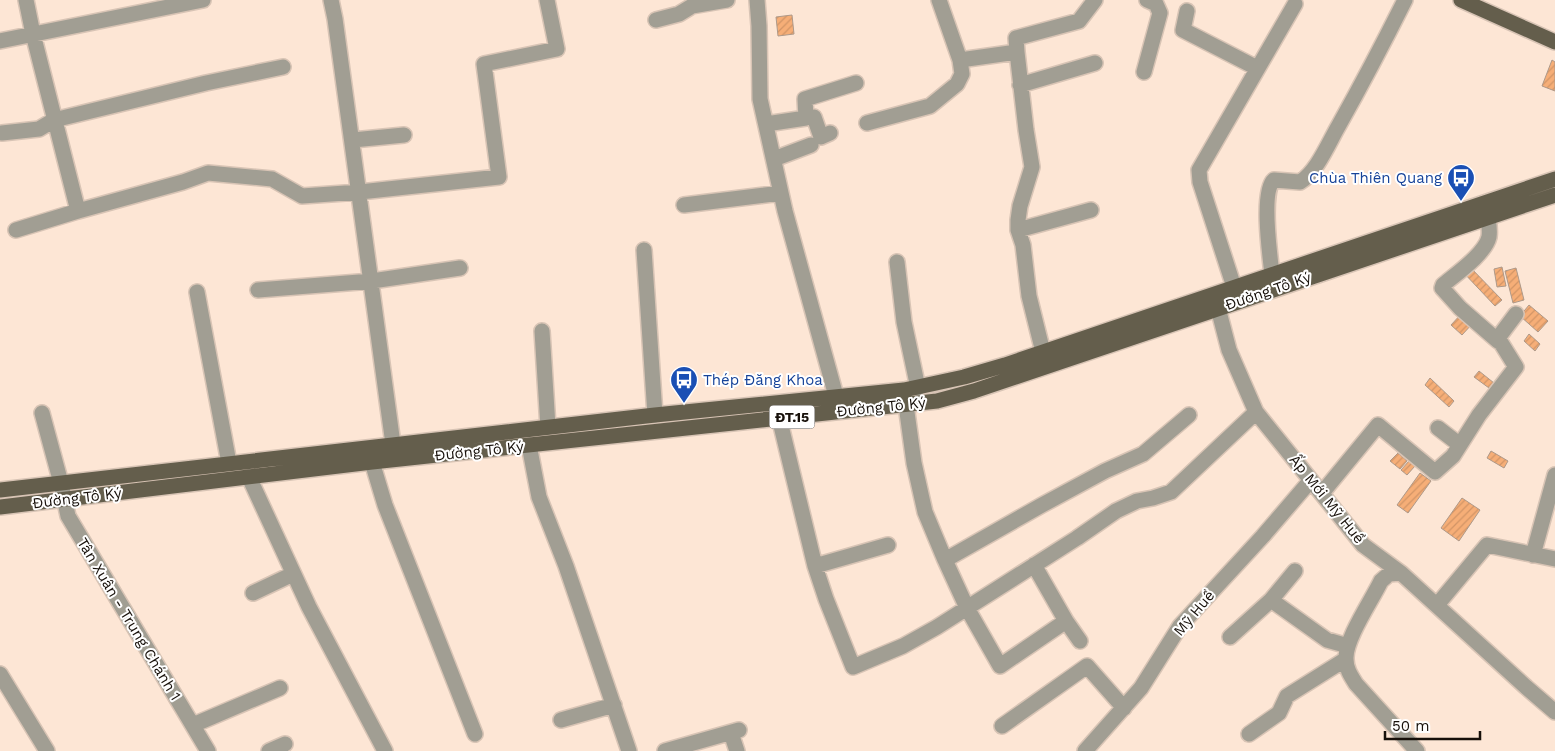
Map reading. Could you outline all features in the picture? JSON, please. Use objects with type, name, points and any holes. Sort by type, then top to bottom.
[{"type":"main road","points":[[1461,0],[1555,42]]},
{"type":"main road","name":"Đường Tô Ký","points":[[0,490],[654,415],[918,388],[972,375],[1044,352],[1555,180]]},
{"type":"main road","name":"Đường Tô Ký","points":[[0,507],[372,462],[906,405],[936,400],[974,391],[1555,196]]},
{"type":"main road","points":[[836,396],[840,412]]},
{"type":"street","points":[[26,0],[32,34],[78,212]]},
{"type":"street","points":[[0,41],[203,0]]},
{"type":"street","points":[[331,0],[353,140],[393,444]]},
{"type":"street","points":[[16,230],[183,182],[208,173],[272,179],[302,196],[360,192],[499,177],[484,64],[557,49],[547,0]]},
{"type":"street","points":[[656,20],[678,14],[692,6],[727,0]]},
{"type":"street","points":[[757,0],[760,99],[782,192],[836,396]]},
{"type":"street","points":[[867,123],[930,106],[957,84],[962,74],[960,60],[939,0]]},
{"type":"street","points":[[960,60],[1016,45],[1080,21],[1095,0]]},
{"type":"street","points":[[1144,72],[1160,13],[1156,4],[1147,0]]},
{"type":"street","points":[[1272,274],[1268,213],[1269,186],[1274,180],[1300,182],[1319,161],[1405,0]]},
{"type":"street","points":[[1234,287],[1200,182],[1199,170],[1295,4]]},
{"type":"street","points":[[1187,10],[1183,30],[1258,68]]},
{"type":"street","points":[[1016,45],[1032,167],[1020,206],[1018,230],[1023,245],[1029,296],[1044,352]]},
{"type":"street","points":[[1020,86],[1095,63]]},
{"type":"street","points":[[2,133],[39,129],[54,120],[206,82],[283,67]]},
{"type":"street","points":[[830,133],[821,137],[815,116],[805,100],[856,83]]},
{"type":"street","points":[[766,124],[815,116]]},
{"type":"street","points":[[353,140],[404,135]]},
{"type":"street","points":[[774,159],[810,145]]},
{"type":"street","points":[[684,204],[782,192]]},
{"type":"street","points":[[1018,230],[1091,210]]},
{"type":"street","points":[[1322,493],[1378,425],[1435,472],[1452,456],[1479,415],[1516,367],[1498,341],[1442,291],[1443,284],[1471,261],[1485,245],[1489,238],[1488,218]]},
{"type":"street","points":[[644,250],[654,415]]},
{"type":"street","points":[[897,262],[904,322],[918,388]]},
{"type":"street","points":[[258,290],[372,281],[460,268]]},
{"type":"street","points":[[196,292],[229,464]]},
{"type":"street","name":"Ấp Mới Mỹ Huề","points":[[1218,308],[1229,350],[1256,412],[1363,545],[1401,573],[1555,712]]},
{"type":"street","points":[[1498,341],[1516,314]]},
{"type":"street","points":[[542,331],[548,427]]},
{"type":"street","points":[[776,403],[778,418],[815,566],[853,667],[903,646],[968,608],[1116,512],[1137,501],[1171,492],[1256,412]]},
{"type":"street","points":[[906,405],[914,464],[925,512],[944,560],[1000,666],[1066,621]]},
{"type":"street","name":"Tân Xuân - Trung Chánh 1","points":[[42,413],[68,516],[208,751]]},
{"type":"street","points":[[944,560],[1042,505],[1143,454],[1189,415]]},
{"type":"street","points":[[1438,428],[1460,445]]},
{"type":"street","points":[[528,445],[539,497],[566,566],[629,751]]},
{"type":"street","points":[[372,462],[385,505],[475,734]]},
{"type":"street","points":[[1533,555],[1550,511],[1555,475]]},
{"type":"street","points":[[249,478],[309,607],[385,751]]},
{"type":"street","name":"Mỹ Huề","points":[[1085,751],[1141,688],[1180,626],[1263,536],[1311,480]]},
{"type":"street","points":[[815,566],[888,545]]},
{"type":"street","points":[[1436,605],[1487,545],[1555,558]]},
{"type":"street","points":[[1034,565],[1080,642]]},
{"type":"street","points":[[1230,637],[1271,600],[1295,571]]},
{"type":"street","points":[[1249,734],[1279,714],[1287,696],[1347,653],[1381,582],[1389,574],[1401,573]]},
{"type":"street","points":[[253,593],[293,574]]},
{"type":"street","points":[[1271,600],[1347,653]]},
{"type":"street","points":[[1347,653],[1349,673],[1356,684],[1417,751]]},
{"type":"street","points":[[1002,726],[1087,666],[1124,708]]},
{"type":"street","points":[[0,674],[47,751]]},
{"type":"street","points":[[193,726],[280,688]]},
{"type":"street","points":[[561,720],[614,705]]},
{"type":"street","points":[[665,751],[706,746],[735,732],[737,751]]},
{"type":"street","points":[[268,751],[285,744]]},
{"type":"building","points":[[792,15],[794,34],[778,36],[776,17]]},
{"type":"building","points":[[1552,60],[1555,62],[1555,91],[1542,86]]},
{"type":"building","points":[[1468,265],[1502,300],[1495,306],[1462,271]]},
{"type":"building","points":[[1502,267],[1506,286],[1497,287],[1494,269]]},
{"type":"building","points":[[1516,268],[1524,300],[1513,303],[1505,271]]},
{"type":"building","points":[[1529,305],[1548,321],[1538,332],[1520,316]]},
{"type":"building","points":[[1462,313],[1473,323],[1462,335],[1451,325]]},
{"type":"building","points":[[1529,334],[1540,344],[1535,351],[1524,341]]},
{"type":"building","points":[[1479,371],[1494,383],[1489,388],[1474,377]]},
{"type":"building","points":[[1430,378],[1454,401],[1449,407],[1425,385]]},
{"type":"building","points":[[1491,451],[1508,461],[1504,468],[1487,458]]},
{"type":"building","points":[[1398,453],[1407,461],[1400,469],[1390,461]]},
{"type":"building","points":[[1409,461],[1415,466],[1407,475],[1401,470]]},
{"type":"building","points":[[1420,473],[1431,481],[1408,513],[1397,505]]},
{"type":"building","points":[[1462,498],[1480,510],[1459,541],[1441,528]]},
{"type":"place","name":"Chùa Thiên Quang","points":[[1461,202]]},
{"type":"place","name":"Thép Đăng Khoa","points":[[684,404]]}]
